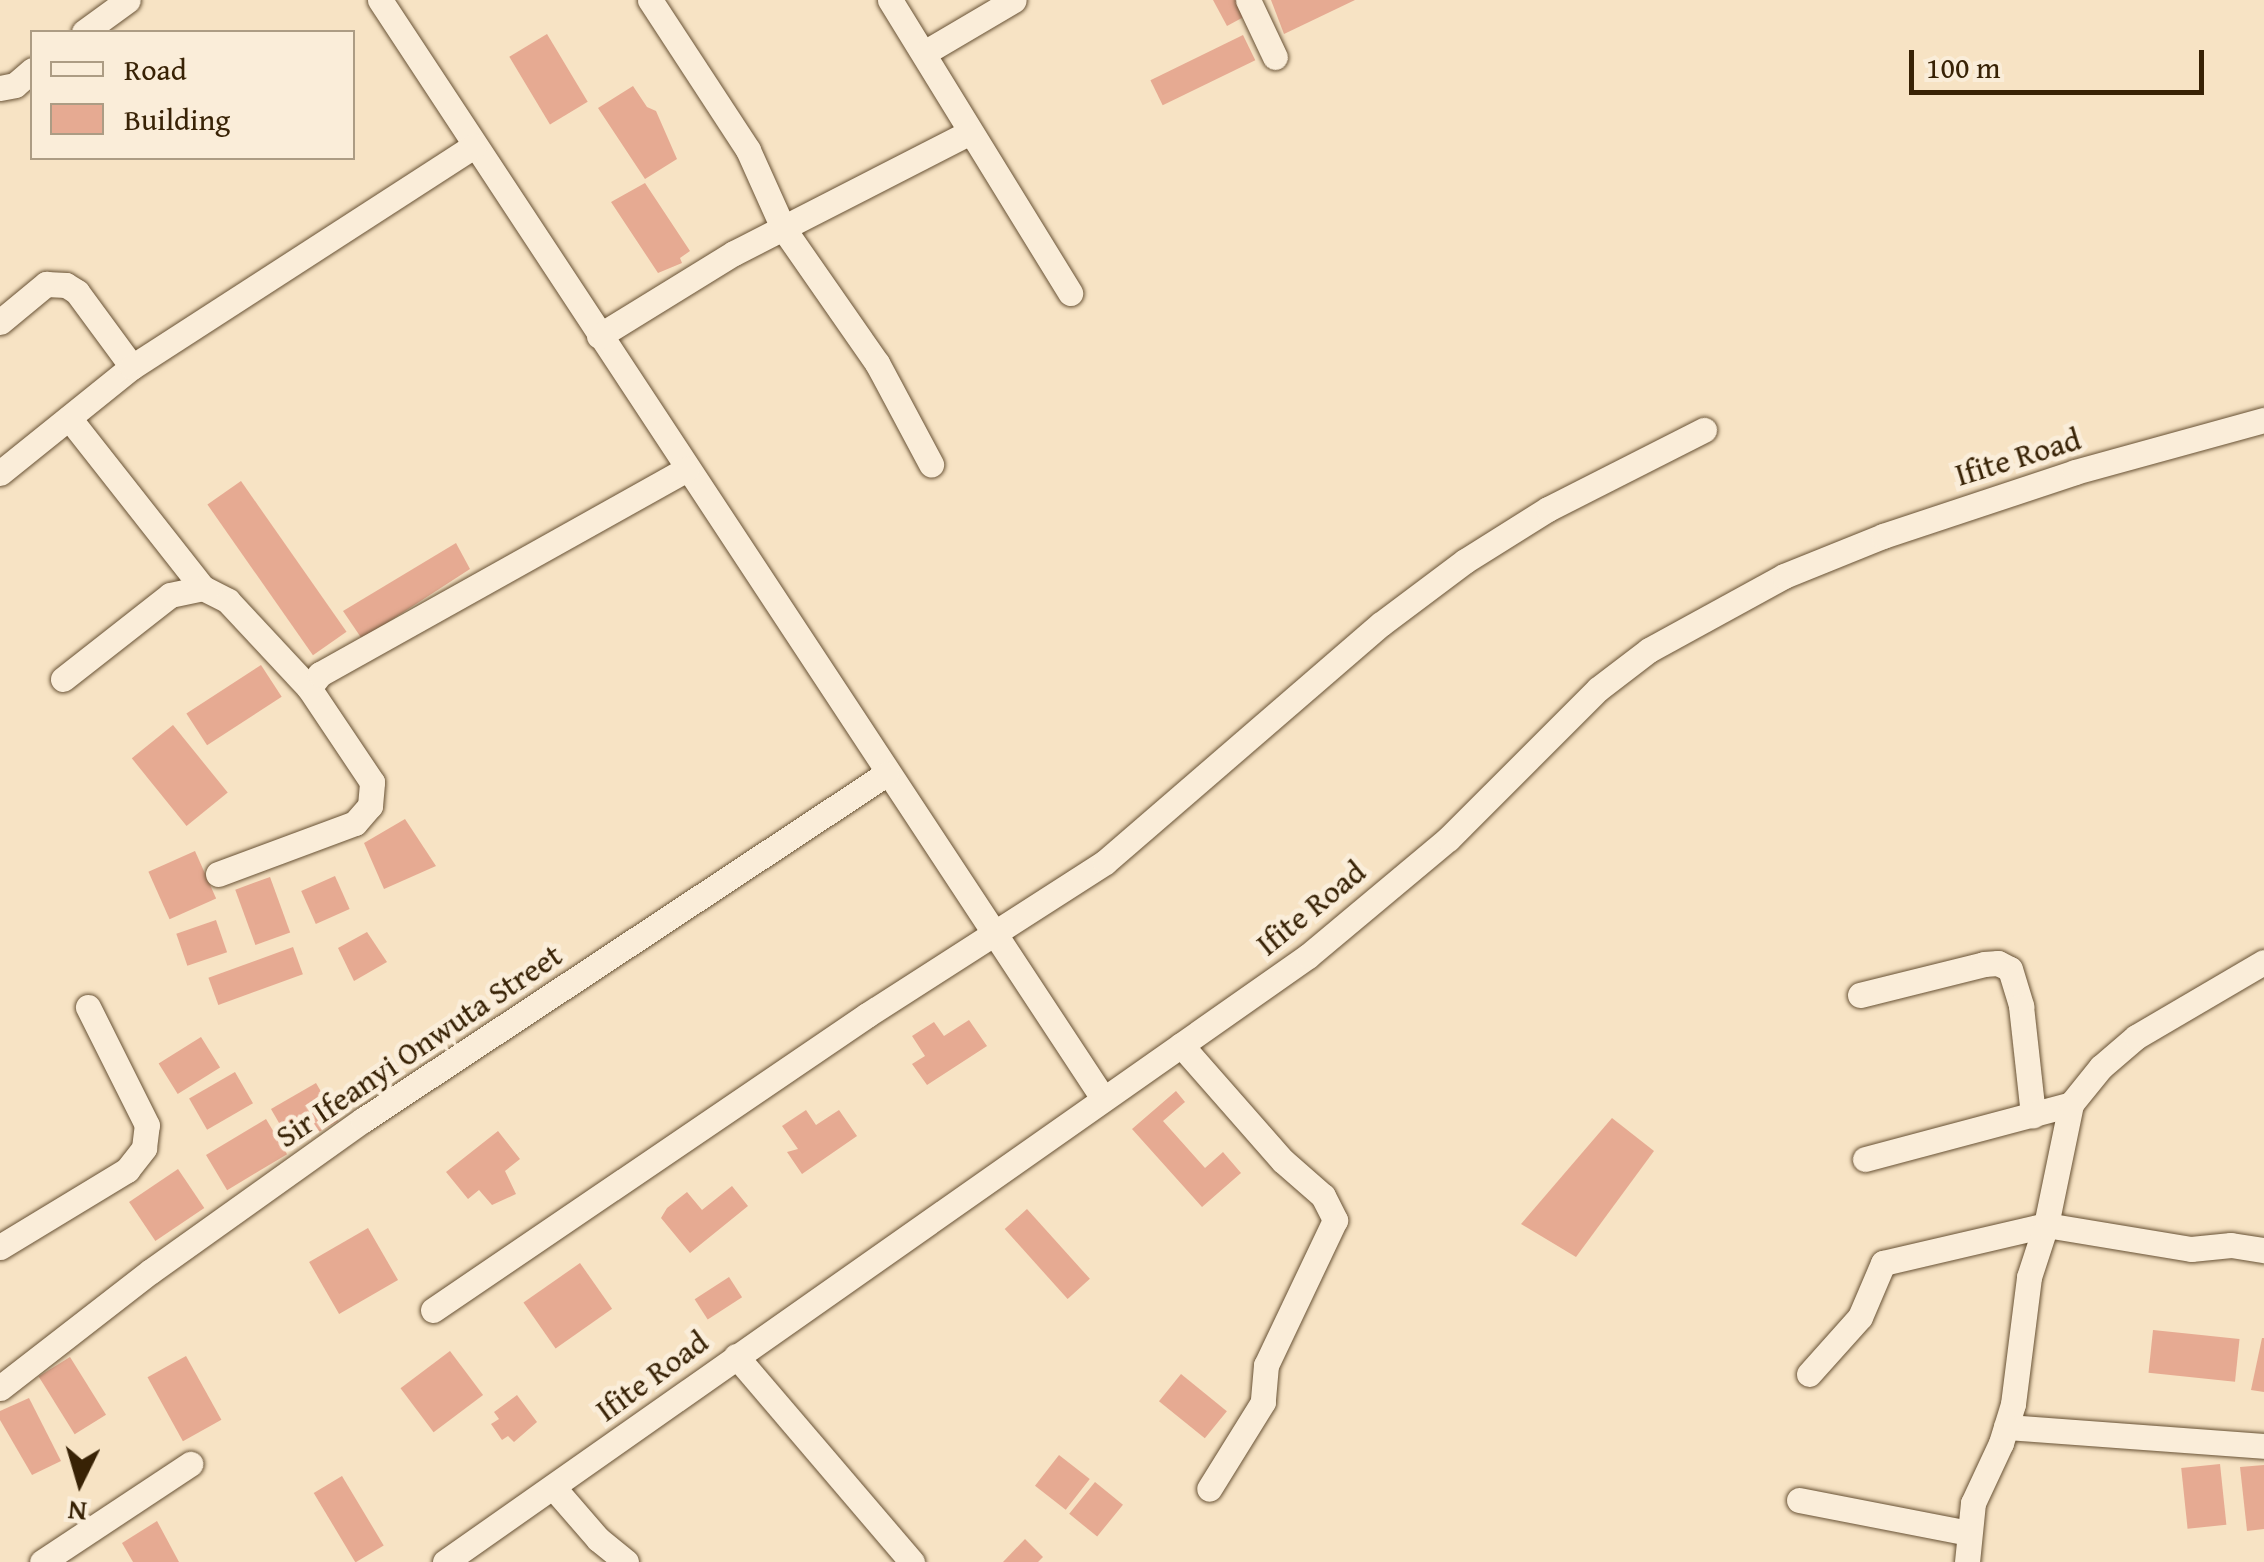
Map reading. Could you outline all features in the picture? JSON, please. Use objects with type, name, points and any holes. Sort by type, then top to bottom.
[{"type":"street","points":[[87,30],[128,0]]},
{"type":"street","points":[[380,0],[886,774],[1103,1098]]},
{"type":"street","points":[[650,0],[748,150],[783,228],[878,362],[931,464]]},
{"type":"street","points":[[890,0],[968,133],[1070,293]]},
{"type":"street","points":[[924,53],[1014,0]]},
{"type":"street","points":[[1248,0],[1275,57]]},
{"type":"street","points":[[0,88],[14,85],[30,72]]},
{"type":"street","points":[[599,336],[783,228],[968,133]]},
{"type":"street","points":[[0,473],[132,367],[474,146]]},
{"type":"street","points":[[0,322],[46,284],[66,285],[77,292],[132,367]]},
{"type":"street","points":[[68,418],[203,588],[228,601],[309,688],[372,782],[370,806],[355,823],[218,874]]},
{"type":"street","name":"Ifite Road","points":[[446,1562],[1308,956],[1448,839],[1598,689],[1649,650],[1713,611],[1784,576],[1986,499],[2264,420]]},
{"type":"street","points":[[433,1310],[867,1015],[1105,862],[1381,624],[1465,561],[1548,509],[1704,430]]},
{"type":"street","points":[[309,688],[320,674],[686,469]]},
{"type":"street","points":[[64,679],[170,595],[203,588]]},
{"type":"street","name":"Sir Ifeanyi Onwuta Street","points":[[0,1388],[152,1271],[363,1120],[886,774]]},
{"type":"street","points":[[1967,1562],[1973,1503],[2006,1427],[2028,1276],[2046,1225],[2071,1104],[2101,1067],[2136,1038],[2264,962]]},
{"type":"street","points":[[1860,995],[1984,964],[1998,963],[2010,969],[2021,1006],[2032,1114]]},
{"type":"street","points":[[0,1246],[127,1170],[144,1148],[148,1125],[88,1007]]},
{"type":"street","points":[[1181,1045],[1283,1161],[1323,1196],[1335,1220],[1266,1365],[1263,1402],[1209,1489]]},
{"type":"street","points":[[1866,1160],[2071,1104]]},
{"type":"street","points":[[1808,1374],[1860,1317],[1883,1262],[2046,1225],[2191,1249],[2230,1245],[2264,1250]]},
{"type":"street","points":[[736,1356],[912,1562]]},
{"type":"street","points":[[2006,1427],[2264,1446]]},
{"type":"street","points":[[42,1562],[190,1464]]},
{"type":"street","points":[[553,1487],[598,1539],[626,1562]]},
{"type":"street","points":[[1799,1500],[1969,1532]]},
{"type":"building","points":[[1213,0],[1245,0],[1251,13],[1227,26]]},
{"type":"building","points":[[1271,0],[1355,0],[1284,34]]},
{"type":"building","points":[[547,34],[588,102],[550,124],[509,57]]},
{"type":"building","points":[[1243,35],[1255,60],[1163,105],[1150,80]]},
{"type":"building","points":[[633,86],[647,107],[656,111],[677,159],[645,179],[598,108]]},
{"type":"building","points":[[645,183],[690,251],[680,258],[682,263],[658,273],[611,202]]},
{"type":"building","points":[[241,481],[347,632],[313,655],[207,505]]},
{"type":"building","points":[[456,543],[470,569],[362,639],[343,611]]},
{"type":"building","points":[[261,665],[282,697],[207,745],[186,713]]},
{"type":"building","points":[[173,725],[228,793],[187,826],[132,758]]},
{"type":"building","points":[[405,819],[436,866],[384,889],[364,843]]},
{"type":"building","points":[[195,851],[216,899],[170,919],[148,872]]},
{"type":"building","points":[[335,876],[350,909],[316,924],[301,891]]},
{"type":"building","points":[[270,877],[290,932],[255,945],[235,890]]},
{"type":"building","points":[[216,920],[227,952],[187,966],[176,934]]},
{"type":"building","points":[[367,932],[387,962],[354,981],[338,948]]},
{"type":"building","points":[[293,947],[303,974],[218,1005],[208,978]]},
{"type":"building","points":[[969,1020],[987,1046],[927,1085],[912,1064],[925,1056],[912,1036],[934,1022],[944,1036]]},
{"type":"building","points":[[201,1037],[220,1068],[178,1094],[159,1063]]},
{"type":"building","points":[[235,1072],[253,1103],[207,1130],[189,1098]]},
{"type":"building","points":[[316,1083],[338,1121],[293,1147],[271,1109]]},
{"type":"building","points":[[1176,1091],[1185,1102],[1163,1121],[1205,1168],[1223,1152],[1241,1173],[1202,1207],[1132,1129]]},
{"type":"building","points":[[806,1110],[816,1125],[839,1110],[857,1136],[802,1174],[787,1152],[798,1149],[782,1126]]},
{"type":"building","points":[[1612,1118],[1654,1151],[1576,1257],[1521,1224]]},
{"type":"building","points":[[266,1119],[287,1154],[227,1190],[206,1155]]},
{"type":"building","points":[[498,1131],[520,1159],[505,1171],[516,1194],[492,1205],[479,1190],[468,1199],[446,1172]]},
{"type":"building","points":[[178,1169],[204,1208],[155,1241],[129,1202]]},
{"type":"building","points":[[732,1186],[748,1206],[690,1253],[661,1218],[667,1208],[687,1192],[702,1210]]},
{"type":"building","points":[[1027,1209],[1090,1279],[1068,1299],[1005,1229]]},
{"type":"building","points":[[368,1228],[398,1280],[339,1314],[309,1262]]},
{"type":"building","points":[[580,1263],[612,1309],[556,1348],[523,1303]]},
{"type":"building","points":[[729,1277],[742,1297],[708,1319],[695,1299]]},
{"type":"building","points":[[2153,1330],[2240,1339],[2235,1382],[2149,1373]]},
{"type":"building","points":[[2264,1338],[2264,1392],[2251,1390]]},
{"type":"building","points":[[450,1351],[483,1395],[434,1432],[400,1388]]},
{"type":"building","points":[[186,1356],[221,1420],[183,1441],[148,1377]]},
{"type":"building","points":[[70,1357],[106,1415],[75,1434],[39,1377]]},
{"type":"building","points":[[1181,1374],[1227,1411],[1205,1438],[1159,1401]]},
{"type":"building","points":[[517,1395],[537,1422],[514,1442],[508,1436],[502,1440],[491,1424],[499,1419],[494,1412]]},
{"type":"building","points":[[29,1398],[61,1461],[32,1475],[0,1420],[0,1411]]},
{"type":"building","points":[[1059,1455],[1090,1479],[1066,1510],[1035,1486]]},
{"type":"building","points":[[2220,1464],[2226,1525],[2188,1529],[2181,1468]]},
{"type":"building","points":[[2264,1465],[2264,1529],[2247,1531],[2240,1467]]},
{"type":"building","points":[[342,1476],[384,1545],[355,1562],[314,1493]]},
{"type":"building","points":[[1095,1482],[1123,1505],[1097,1537],[1069,1514]]},
{"type":"building","points":[[157,1521],[179,1562],[133,1562],[122,1543]]},
{"type":"building","points":[[1025,1539],[1043,1557],[1038,1562],[1003,1562]]}]
